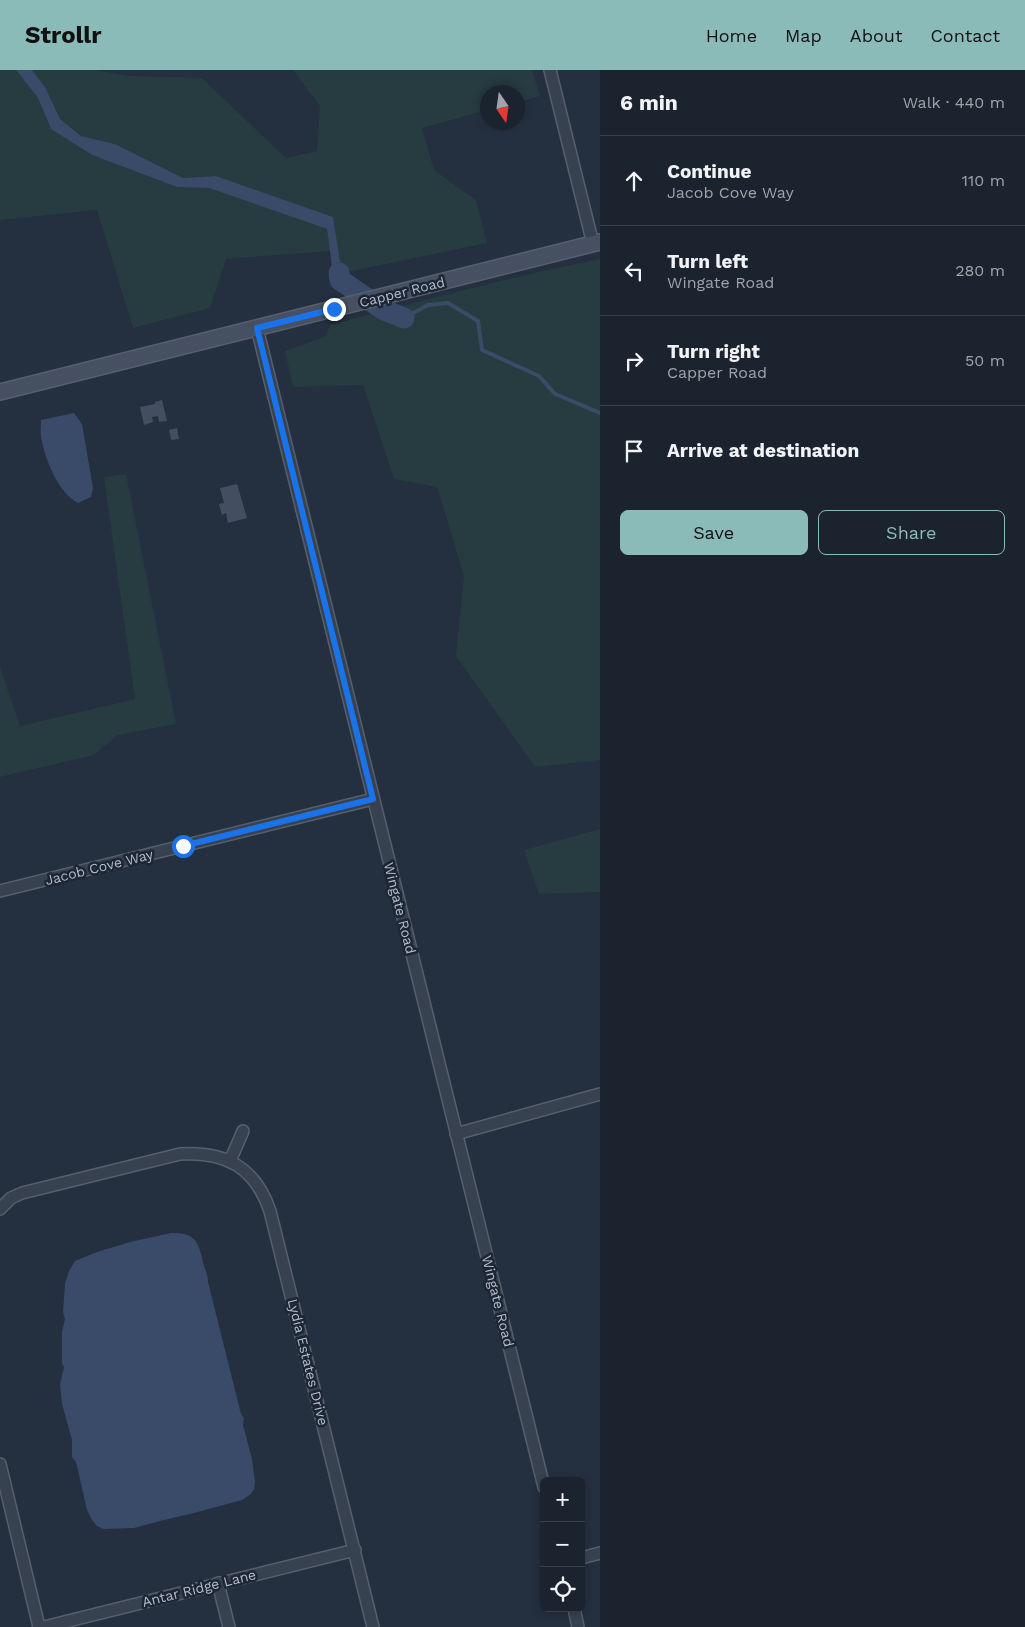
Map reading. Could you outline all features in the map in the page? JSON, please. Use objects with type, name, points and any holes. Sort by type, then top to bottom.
[{"type":"street","points":[[550,70],[596,243]]},
{"type":"street","name":"Capper Road","points":[[0,392],[596,243]]},
{"type":"street","name":"Wingate Road","points":[[257,328],[542,1477]]},
{"type":"street","name":"Jacob Cove Way","points":[[0,891],[373,799]]},
{"type":"street","points":[[456,1134],[600,1094]]},
{"type":"street","points":[[230,1161],[244,1131]]},
{"type":"street","name":"Lydia Estates Drive","points":[[0,1209],[11,1198],[22,1193],[180,1154],[197,1153],[230,1161],[248,1173],[258,1184],[270,1211],[374,1627]]},
{"type":"street","points":[[0,1464],[39,1627]]},
{"type":"street","name":"Antar Ridge Lane","points":[[44,1627],[354,1550]]},
{"type":"street","points":[[585,1557],[600,1553]]},
{"type":"street","points":[[218,1584],[229,1627]]},
{"type":"street","points":[[575,1612],[578,1627]]},
{"type":"green space","points":[[0,70],[16,70],[38,98],[51,129],[92,155],[177,187],[209,188],[327,229],[330,251],[226,259],[210,308],[133,328],[97,210],[0,220]]},
{"type":"green space","points":[[32,70],[96,70],[129,76],[202,78],[286,158],[317,151],[320,106],[293,70],[532,70],[540,96],[525,100],[525,85],[480,85],[480,112],[422,128],[434,170],[476,200],[487,243],[342,273],[333,217],[216,176],[183,178],[115,144],[81,136],[60,119],[45,87]]},
{"type":"green space","points":[[600,259],[600,760],[535,767],[456,656],[464,576],[437,487],[394,479],[363,385],[293,387],[285,351],[326,336],[330,325],[498,281]]},
{"type":"green space","points":[[126,474],[176,724],[118,735],[94,755],[0,777],[0,667],[20,726],[135,699],[104,477]]},
{"type":"green space","points":[[600,829],[600,892],[539,894],[524,850]]},
{"type":"water","points":[[16,70],[32,70],[45,87],[60,119],[81,136],[115,144],[183,178],[216,176],[333,217],[342,273],[360,292],[347,295],[334,282],[327,229],[209,188],[177,187],[92,155],[51,129],[38,98]]},
{"type":"water","points":[[74,413],[82,424],[93,488],[91,497],[78,503],[64,491],[53,474],[45,454],[41,432],[41,420]]},
{"type":"water","points":[[171,1233],[180,1233],[192,1237],[200,1251],[241,1414],[244,1418],[243,1425],[252,1459],[254,1489],[251,1494],[242,1500],[190,1514],[134,1528],[103,1529],[97,1526],[87,1510],[76,1462],[72,1457],[72,1440],[62,1404],[60,1384],[64,1367],[62,1364],[62,1332],[65,1319],[63,1312],[65,1284],[69,1271],[75,1261],[130,1242]]},
{"type":"building","points":[[162,400],[167,421],[159,422],[158,416],[152,417],[153,422],[144,425],[140,407],[155,404],[155,402]]},
{"type":"building","points":[[177,428],[179,439],[171,440],[169,430]]},
{"type":"building","points":[[237,484],[247,518],[228,523],[226,513],[222,515],[219,504],[224,503],[220,488]]},
{"type":"waterway","points":[[339,273],[340,280],[384,310],[404,318]]},
{"type":"waterway","points":[[404,318],[428,305],[448,303],[478,321],[482,350],[539,376],[555,394],[600,413]]},
{"type":"route","points":[[183,846],[373,799],[257,328],[334,309]]}]
